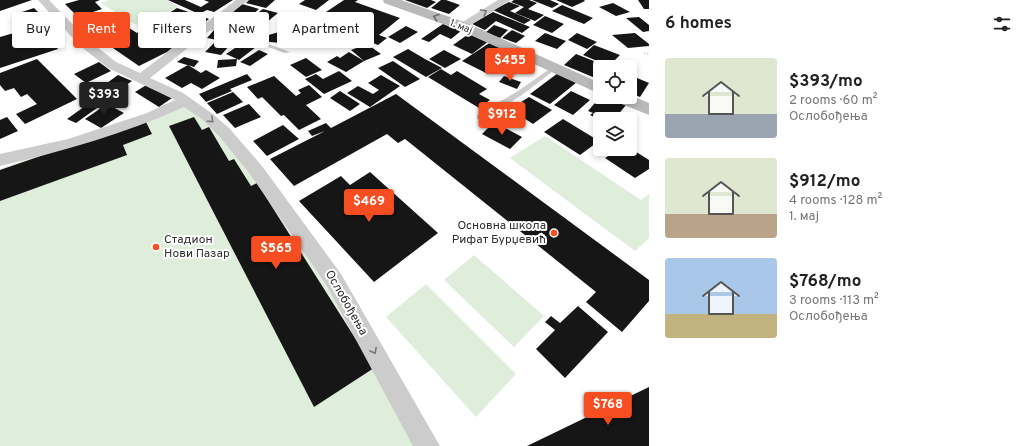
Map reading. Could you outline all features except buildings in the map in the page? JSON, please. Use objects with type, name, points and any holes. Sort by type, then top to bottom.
[{"type":"street","name":"Ослобођења","points":[[43,0],[83,42],[102,57],[121,70],[142,78],[186,101],[224,132],[256,170],[293,220],[334,280],[427,446]]},
{"type":"street","points":[[142,78],[243,0]]},
{"type":"street","name":"1. мај","points":[[389,0],[462,26],[593,86]]},
{"type":"street","points":[[462,26],[506,0]]},
{"type":"street","points":[[0,160],[70,144],[152,116],[186,101]]},
{"type":"street","points":[[637,104],[649,109]]},
{"type":"lane","points":[[207,28],[242,36],[287,52]]},
{"type":"lane","points":[[480,117],[520,93],[554,68]]},
{"type":"path","points":[[644,54],[649,54]]},
{"type":"green space","points":[[109,0],[167,0],[179,7],[167,12],[138,12],[138,24],[136,25],[130,21],[130,12],[115,12],[101,3]]},
{"type":"green space","name":"Стадион Нови Пазар","points":[[186,100],[208,117],[289,214],[424,446],[0,446],[0,169]]},
{"type":"green space","points":[[545,136],[641,200],[649,194],[649,238],[635,251],[510,158]]},
{"type":"green space","points":[[474,255],[544,316],[514,347],[444,280]]},
{"type":"green space","points":[[426,284],[516,374],[476,417],[386,317]]},
{"type":"place","name":"Основна школа Рифат Бурџевић","points":[[554,233]]},
{"type":"place","name":"Стадион Нови Пазар","points":[[156,247]]}]
